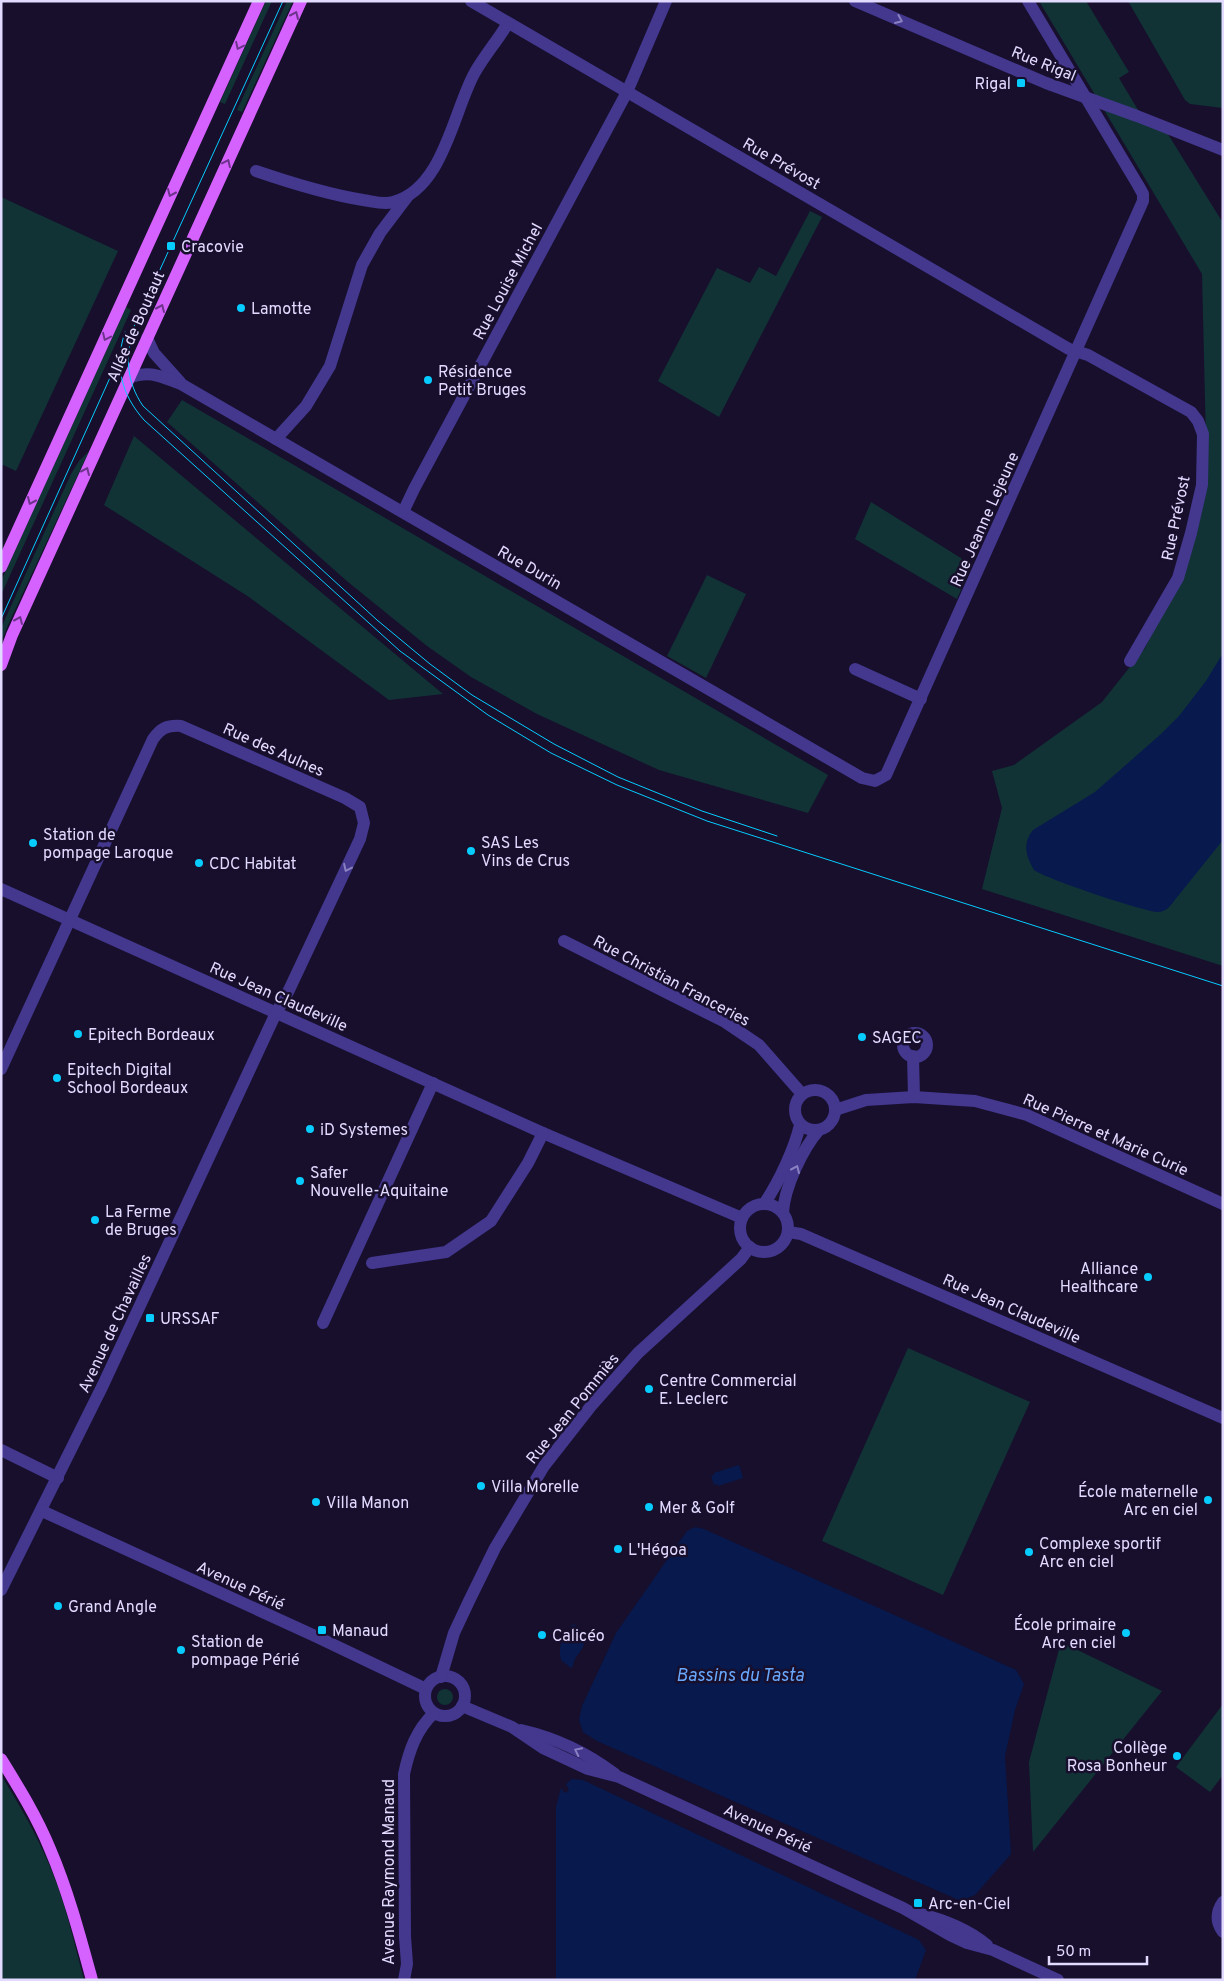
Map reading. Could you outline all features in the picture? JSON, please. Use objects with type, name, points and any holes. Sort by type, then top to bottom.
[{"type":"main road","name":"Allée de Boutaut","points":[[1,567],[259,1]]},
{"type":"main road","name":"Allée de Boutaut","points":[[1,665],[16,626],[301,1]]},
{"type":"main road","points":[[1,1759],[35,1816],[50,1849],[74,1914],[92,1980]]},
{"type":"street","name":"Rue Prévost","points":[[471,1],[1069,349],[1088,354],[1192,412],[1198,421],[1202,434],[1202,485],[1178,578],[1130,661]]},
{"type":"street","name":"Rue Louise Michel","points":[[403,512],[627,92],[666,1]]},
{"type":"street","name":"Rue Rigal","points":[[854,1],[1046,83],[1080,93]]},
{"type":"street","points":[[1028,1],[1080,93],[1096,106],[1223,150]]},
{"type":"street","points":[[256,171],[331,194],[380,203],[393,202],[409,194],[424,182],[436,166],[474,74],[508,23]]},
{"type":"street","points":[[1077,351],[1143,201],[1143,194],[1096,106]]},
{"type":"street","points":[[276,439],[306,406],[330,366],[362,265],[380,233],[409,194]]},
{"type":"street","name":"Rue Durin","points":[[147,338],[154,353],[181,384]]},
{"type":"street","name":"Rue Jeanne Lejeune","points":[[862,778],[875,781],[886,775],[1077,351]]},
{"type":"street","name":"Rue Durin","points":[[130,377],[151,373],[181,384],[862,778]]},
{"type":"street","points":[[855,669],[921,699]]},
{"type":"street","name":"Rue des Aulnes","points":[[69,920],[153,739],[159,730],[169,725],[181,726],[344,798],[360,807],[364,823],[360,839],[290,990],[276,1013]]},
{"type":"street","name":"Rue Jean Claudeville","points":[[1,890],[543,1133],[742,1218]]},
{"type":"street","points":[[1,1069],[69,920]]},
{"type":"street","name":"Rue Christian Franceries","points":[[564,941],[725,1022],[758,1045],[802,1094]]},
{"type":"street","name":"Avenue de Chavailles","points":[[1,1590],[58,1478],[276,1013]]},
{"type":"street","points":[[913,1056],[914,1097]]},
{"type":"street","points":[[323,1323],[433,1083]]},
{"type":"street","points":[[783,1213],[786,1194],[809,1141],[819,1130],[831,1123],[835,1110],[831,1098],[814,1090],[802,1094],[798,1098],[794,1109],[800,1124],[812,1130],[819,1130]]},
{"type":"street","name":"Rue Pierre et Marie Curie","points":[[835,1110],[866,1100],[914,1097],[975,1101],[1027,1115],[1223,1204]]},
{"type":"street","points":[[764,1204],[772,1193],[800,1124]]},
{"type":"street","points":[[372,1264],[446,1252],[491,1221],[528,1163],[543,1133]]},
{"type":"street","points":[[764,1204],[778,1208],[783,1213],[787,1219],[788,1232],[785,1240],[773,1250],[765,1252],[750,1247],[741,1234],[742,1218],[754,1206],[764,1204]]},
{"type":"street","name":"Rue Jean Claudeville","points":[[788,1232],[801,1234],[1223,1418]]},
{"type":"street","name":"Rue Jean Pommiès","points":[[441,1677],[454,1634],[469,1601],[495,1548],[544,1466],[591,1406],[638,1353],[742,1259],[750,1247]]},
{"type":"street","points":[[1,1450],[58,1478]]},
{"type":"street","name":"Avenue Périé","points":[[42,1511],[315,1636],[426,1690]]},
{"type":"street","points":[[441,1677],[454,1679],[462,1687],[464,1693],[462,1706],[455,1714],[450,1716],[439,1716],[426,1705],[426,1690],[432,1681],[441,1677]]},
{"type":"street","name":"Avenue Périé","points":[[462,1706],[512,1728],[549,1737],[594,1758],[619,1777],[903,1908],[967,1943],[993,1950],[1058,1980]]},
{"type":"street","name":"Avenue Raymond Manaud","points":[[404,1980],[407,1964],[405,1937],[404,1774],[409,1751],[424,1722],[434,1713]]},
{"type":"street","points":[[1223,1902],[1216,1914],[1223,1932]]},
{"type":"green space","points":[[266,1],[272,1],[225,104],[220,102]]},
{"type":"green space","points":[[287,1],[293,1],[242,112],[237,110]]},
{"type":"green space","points":[[1039,1],[1086,1],[1129,72],[1119,78],[1138,110],[1166,131],[1223,223],[1223,966],[982,889],[1002,808],[992,771],[1014,765],[1102,702],[1145,648],[1184,567],[1207,484],[1202,274]]},
{"type":"green space","points":[[1128,1],[1223,1],[1223,108],[1190,104],[1185,100]]},
{"type":"green space","points":[[1,197],[118,251],[16,471],[1,464]]},
{"type":"green space","points":[[810,211],[822,217],[719,417],[658,381],[717,268],[750,283],[759,267],[776,276]]},
{"type":"green space","points":[[126,307],[131,310],[1,595],[1,581]]},
{"type":"green space","points":[[182,400],[828,775],[808,813],[659,770],[537,714],[471,677],[427,646],[348,582],[167,422]]},
{"type":"green space","points":[[134,436],[443,694],[389,700],[249,597],[104,505]]},
{"type":"green space","points":[[89,451],[1,642],[1,628],[71,474],[79,461]]},
{"type":"green space","points":[[871,502],[972,565],[957,599],[855,539]]},
{"type":"green space","points":[[707,575],[746,594],[706,678],[667,656]]},
{"type":"green space","points":[[908,1348],[1030,1402],[943,1595],[822,1541]]},
{"type":"green space","points":[[1061,1642],[1162,1691],[1033,1852],[1029,1762]]},
{"type":"green space","points":[[445,1689],[453,1697],[445,1705],[437,1697]]},
{"type":"green space","points":[[1223,1704],[1223,1775],[1210,1792],[1176,1767]]},
{"type":"green space","points":[[1,1775],[28,1821],[51,1869],[66,1912],[84,1980],[1,1980]]},
{"type":"water","points":[[1223,653],[1223,840],[1171,905],[1166,910],[1159,912],[1151,911],[1075,887],[1034,870],[1026,850],[1027,840],[1033,830],[1095,792],[1161,734],[1179,716],[1206,681]]},
{"type":"water","points":[[739,1465],[743,1478],[718,1486],[717,1484],[714,1485],[711,1476],[714,1473]]},
{"type":"water","name":"Bassins du Tasta","points":[[695,1527],[704,1529],[1016,1670],[1024,1684],[1015,1710],[1005,1756],[1011,1854],[975,1895],[961,1901],[597,1741],[583,1732],[579,1720],[582,1706],[616,1633],[687,1531]]},
{"type":"water","points":[[574,1624],[583,1631],[585,1641],[571,1668],[561,1660],[560,1651],[561,1643],[571,1631],[570,1627]]},
{"type":"water","points":[[572,1779],[583,1780],[919,1940],[926,1950],[915,1980],[556,1980],[556,1807],[561,1788],[565,1793],[569,1790],[566,1784]]},
{"type":"tram line","points":[[131,333],[283,1]]},
{"type":"tram line","points":[[134,328],[128,358],[130,378],[137,397],[143,406],[377,620],[430,664],[472,695],[554,744],[618,777],[702,811],[777,836]]},
{"type":"tram line","points":[[125,332],[120,356],[122,379],[130,400],[144,420],[400,651],[488,715],[551,753],[617,785],[707,821],[1223,986]]},
{"type":"tram line","points":[[1,619],[118,360]]},
{"type":"place","name":"Rigal","points":[[1021,83]]},
{"type":"place","name":"Cracovie","points":[[171,246]]},
{"type":"place","name":"Lamotte","points":[[241,308]]},
{"type":"place","name":"Résidence Petit Bruges","points":[[428,380]]},
{"type":"place","name":"Station de pompage Laroque","points":[[33,843]]},
{"type":"place","name":"SAS Les Vins de Crus","points":[[471,851]]},
{"type":"place","name":"CDC Habitat","points":[[199,863]]},
{"type":"place","name":"Epitech Bordeaux","points":[[78,1034]]},
{"type":"place","name":"SAGEC","points":[[862,1037]]},
{"type":"place","name":"Epitech Digital School Bordeaux","points":[[57,1078]]},
{"type":"place","name":"iD Systemes","points":[[310,1129]]},
{"type":"place","name":"Safer Nouvelle-Aquitaine","points":[[300,1181]]},
{"type":"place","name":"La Ferme de Bruges","points":[[95,1220]]},
{"type":"place","name":"Alliance Healthcare","points":[[1148,1277]]},
{"type":"place","name":"URSSAF","points":[[150,1318]]},
{"type":"place","name":"Centre Commercial E. Leclerc","points":[[649,1389]]},
{"type":"place","name":"Villa Morelle","points":[[481,1486]]},
{"type":"place","name":"École maternelle Arc en ciel","points":[[1208,1500]]},
{"type":"place","name":"Villa Manon","points":[[316,1502]]},
{"type":"place","name":"Mer & Golf","points":[[649,1507]]},
{"type":"place","name":"L'Hégoa","points":[[618,1549]]},
{"type":"place","name":"Complexe sportif Arc en ciel","points":[[1029,1552]]},
{"type":"place","name":"Grand Angle","points":[[58,1606]]},
{"type":"place","name":"Manaud","points":[[322,1630]]},
{"type":"place","name":"École primaire Arc en ciel","points":[[1126,1633]]},
{"type":"place","name":"Calicéo","points":[[542,1635]]},
{"type":"place","name":"Station de pompage Périé","points":[[181,1650]]},
{"type":"place","name":"Collège Rosa Bonheur","points":[[1177,1756]]},
{"type":"place","name":"Arc-en-Ciel","points":[[918,1903]]}]
